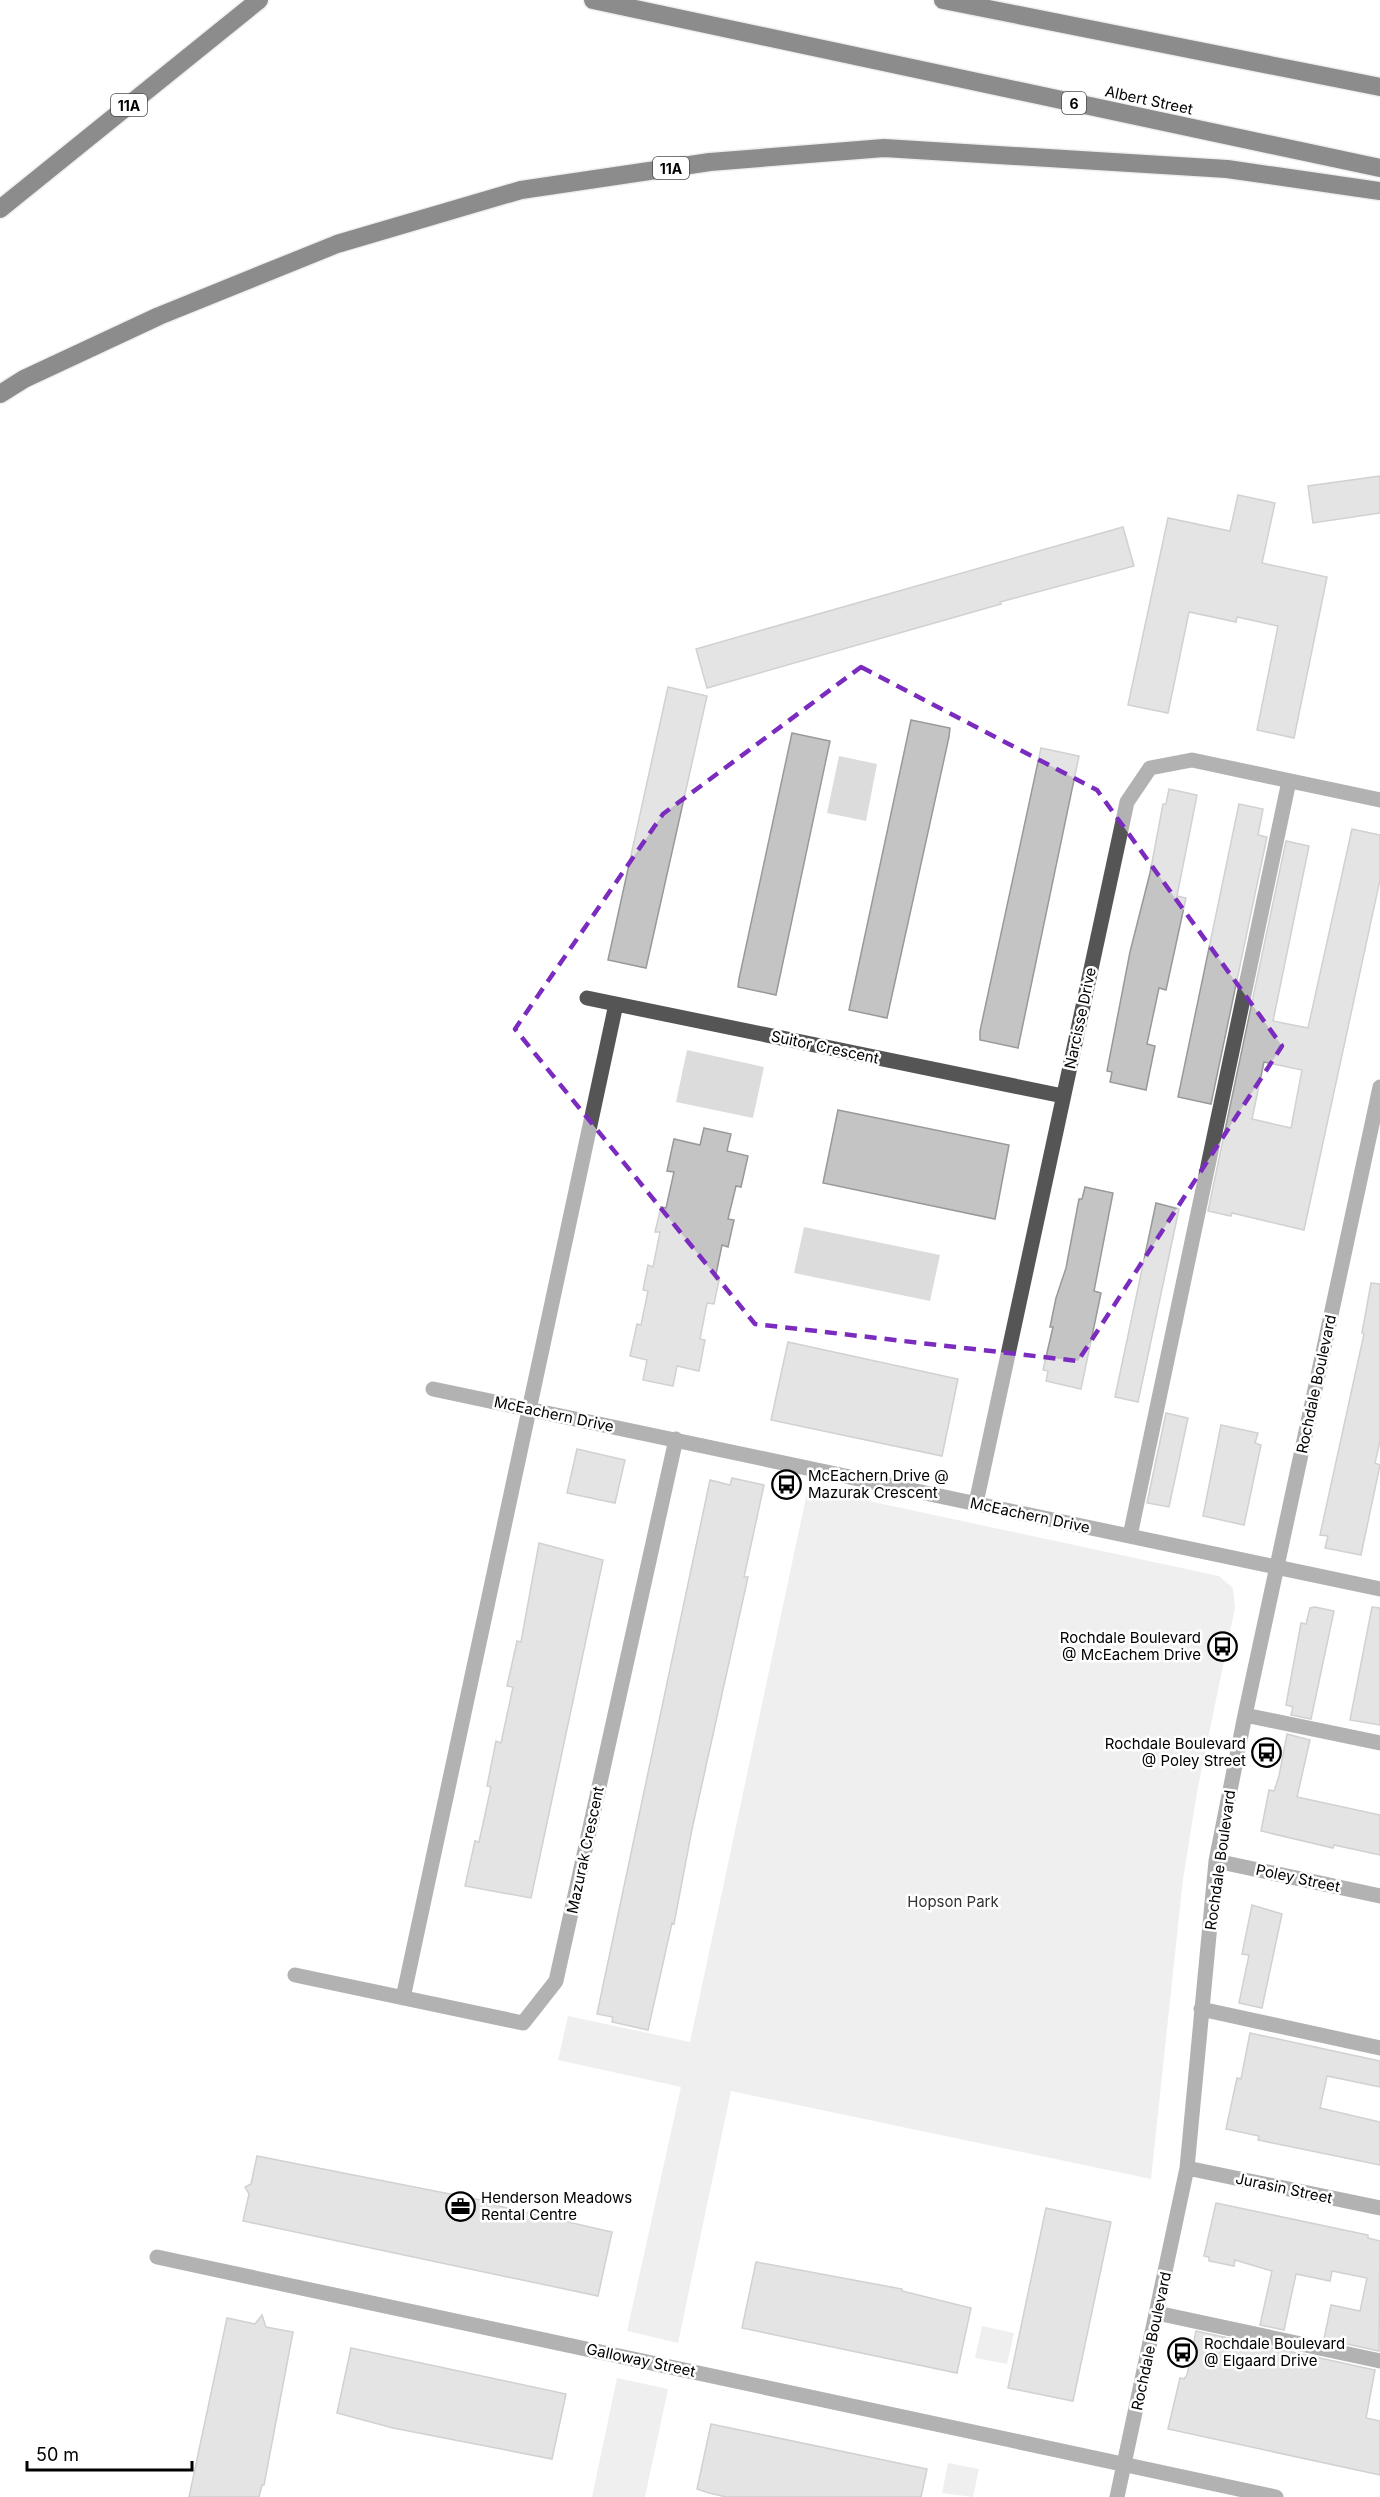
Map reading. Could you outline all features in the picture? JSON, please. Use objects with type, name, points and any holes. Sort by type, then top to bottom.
[{"type":"highway","name":"11A","points":[[0,209],[259,0]]},
{"type":"highway","name":"Albert Street","points":[[593,0],[1380,168]]},
{"type":"highway","points":[[943,0],[1380,87]]},
{"type":"highway","name":"11A","points":[[0,394],[24,379],[159,316],[337,244],[521,190],[710,162],[884,148],[1227,169],[1380,190]]},
{"type":"street","name":"Narcisse Drive","points":[[976,1503],[1127,802],[1150,768],[1192,760],[1380,800]]},
{"type":"street","points":[[1130,1536],[1289,781]]},
{"type":"street","name":"Suitor Crescent","points":[[587,998],[1063,1096]]},
{"type":"street","points":[[403,1998],[616,1004]]},
{"type":"street","name":"Rochdale Boulevard","points":[[1117,2497],[1187,2168],[1216,1861],[1276,1566],[1380,1087]]},
{"type":"street","name":"McEachern Drive","points":[[433,1389],[1380,1589]]},
{"type":"street","name":"Mazurak Crescent","points":[[295,1975],[523,2024],[556,1981],[676,1439]]},
{"type":"street","points":[[1245,1714],[1380,1743]]},
{"type":"street","name":"Poley Street","points":[[1216,1861],[1380,1896]]},
{"type":"street","points":[[1201,2009],[1380,2048]]},
{"type":"street","name":"Jurasin Street","points":[[1187,2168],[1380,2208]]},
{"type":"street","name":"Galloway Street","points":[[157,2257],[1276,2497]]},
{"type":"street","points":[[1157,2313],[1380,2361]]},
{"type":"highlighted area","points":[[861,667],[1097,790],[1282,1046],[1078,1361],[755,1324],[515,1029],[663,814]]},
{"type":"green space","points":[[839,756],[877,764],[866,821],[827,813]]},
{"type":"green space","points":[[687,1050],[764,1067],[753,1118],[676,1102]]},
{"type":"green space","points":[[804,1227],[940,1255],[930,1301],[794,1273]]},
{"type":"green space","name":"Hopson Park","points":[[808,1488],[1219,1576],[1233,1588],[1235,1608],[1198,1787],[1183,1879],[1151,2179],[731,2091],[678,2343],[627,2331],[681,2087],[558,2060],[568,2016],[690,2042]]},
{"type":"green space","points":[[982,2326],[1014,2333],[1007,2364],[975,2358]]},
{"type":"green space","points":[[617,2378],[668,2389],[645,2497],[592,2497]]},
{"type":"green space","points":[[948,2463],[979,2469],[973,2497],[942,2493]]},
{"type":"building","points":[[1380,476],[1380,513],[1313,523],[1308,486]]},
{"type":"building","points":[[1238,495],[1275,503],[1262,563],[1327,577],[1294,738],[1257,730],[1278,626],[1237,617],[1236,622],[1189,612],[1168,713],[1128,705],[1168,518],[1230,531]]},
{"type":"building","points":[[1123,527],[1134,566],[1000,602],[1001,604],[707,688],[696,649]]},
{"type":"building","points":[[668,687],[707,696],[646,968],[608,960]]},
{"type":"building","points":[[911,720],[950,728],[887,1018],[849,1010]]},
{"type":"building","points":[[792,733],[830,741],[776,995],[738,987]]},
{"type":"building","points":[[1041,748],[1079,756],[1018,1048],[980,1040],[980,1031]]},
{"type":"building","points":[[1169,789],[1197,795],[1177,896],[1186,898],[1166,990],[1159,988],[1147,1044],[1155,1046],[1146,1090],[1110,1082],[1112,1072],[1107,1071],[1130,952],[1150,873],[1163,804],[1166,804]]},
{"type":"building","points":[[1239,804],[1263,809],[1258,835],[1267,837],[1211,1104],[1178,1097]]},
{"type":"building","points":[[1352,829],[1380,835],[1380,880],[1304,1230],[1232,1213],[1231,1216],[1208,1211],[1286,841],[1309,846],[1273,1021],[1308,1028]],"holes":[[[1264,1062],[1302,1070],[1291,1128],[1252,1119]]]},
{"type":"building","points":[[838,1110],[1009,1145],[995,1219],[823,1183]]},
{"type":"building","points":[[704,1128],[731,1134],[727,1151],[748,1156],[741,1187],[736,1186],[728,1219],[734,1220],[728,1247],[722,1245],[715,1279],[719,1280],[714,1304],[707,1303],[700,1339],[705,1340],[699,1371],[677,1366],[673,1386],[643,1380],[647,1360],[630,1356],[637,1324],[641,1325],[648,1291],[643,1290],[648,1265],[653,1267],[660,1232],[655,1232],[661,1207],[666,1208],[674,1172],[667,1171],[674,1139],[700,1145]]},
{"type":"building","points":[[1085,1187],[1113,1193],[1094,1291],[1101,1293],[1081,1389],[1046,1381],[1048,1371],[1043,1370],[1053,1327],[1050,1327],[1056,1298],[1066,1268],[1079,1199],[1082,1199]]},
{"type":"building","points":[[1156,1203],[1179,1209],[1138,1402],[1115,1397]]},
{"type":"building","points":[[1371,1283],[1380,1284],[1380,1441],[1375,1463],[1380,1465],[1361,1555],[1325,1548],[1328,1536],[1320,1535],[1364,1334],[1362,1333]]},
{"type":"building","points":[[788,1342],[958,1379],[942,1456],[771,1420]]},
{"type":"building","points":[[1166,1413],[1188,1418],[1169,1507],[1147,1503]]},
{"type":"building","points":[[1221,1425],[1258,1433],[1255,1443],[1261,1445],[1244,1525],[1203,1516]]},
{"type":"building","points":[[577,1449],[625,1460],[615,1503],[567,1493]]},
{"type":"building","points":[[732,1478],[764,1485],[744,1577],[748,1577],[692,1829],[674,1924],[672,1923],[648,2030],[612,2022],[613,2017],[597,2014],[710,1480],[730,1485]]},
{"type":"building","points":[[539,1543],[603,1560],[531,1898],[465,1886],[475,1841],[479,1842],[491,1787],[487,1786],[496,1741],[501,1743],[513,1687],[507,1686],[517,1641],[521,1642]]},
{"type":"building","points":[[1372,1607],[1380,1608],[1380,1725],[1350,1720]]},
{"type":"building","points":[[1310,1608],[1334,1611],[1311,1719],[1291,1715],[1293,1707],[1286,1705],[1301,1623],[1306,1624]]},
{"type":"building","points":[[1287,1734],[1310,1740],[1297,1797],[1380,1815],[1380,1855],[1334,1845],[1333,1848],[1261,1831],[1269,1790],[1274,1791],[1279,1776]]},
{"type":"building","points":[[1252,1905],[1282,1914],[1262,2008],[1239,2003],[1249,1955],[1242,1954]]},
{"type":"building","points":[[1250,2033],[1380,2061],[1380,2087],[1327,2076],[1320,2108],[1380,2122],[1380,2165],[1258,2140],[1259,2136],[1226,2129],[1237,2078],[1241,2079]]},
{"type":"building","points":[[257,2156],[481,2200],[481,2202],[612,2232],[598,2296],[243,2221],[249,2194],[245,2187],[251,2184]]},
{"type":"building","points":[[1216,2203],[1368,2235],[1368,2238],[1380,2241],[1379,2351],[1324,2339],[1331,2305],[1360,2311],[1367,2278],[1332,2271],[1330,2281],[1296,2274],[1284,2330],[1260,2325],[1272,2271],[1235,2260],[1234,2266],[1209,2261],[1209,2257],[1204,2256]]},
{"type":"building","points":[[1046,2208],[1111,2222],[1073,2401],[1008,2388]]},
{"type":"building","points":[[756,2262],[902,2289],[902,2291],[971,2308],[957,2373],[742,2328]]},
{"type":"building","points":[[262,2315],[266,2327],[293,2332],[264,2485],[262,2485],[259,2497],[189,2497],[227,2318],[255,2324]]},
{"type":"building","points":[[1196,2331],[1375,2370],[1366,2418],[1380,2421],[1380,2475],[1168,2429],[1180,2378],[1184,2379],[1187,2375]]},
{"type":"building","points":[[351,2348],[566,2394],[552,2459],[393,2428],[337,2413]]},
{"type":"building","points":[[711,2424],[927,2469],[921,2497],[726,2497],[697,2489]]},
{"type":"place","name":"McEachern Drive @ Mazurak Crescent","points":[[787,1484]]},
{"type":"place","name":"Rochdale Boulevard @ McEachem Drive","points":[[1222,1646]]},
{"type":"place","name":"Rochdale Boulevard @ Poley Street","points":[[1267,1752]]},
{"type":"place","name":"Henderson Meadows Rental Centre","points":[[460,2206]]},
{"type":"place","name":"Rochdale Boulevard @ Elgaard Drive","points":[[1183,2352]]}]
